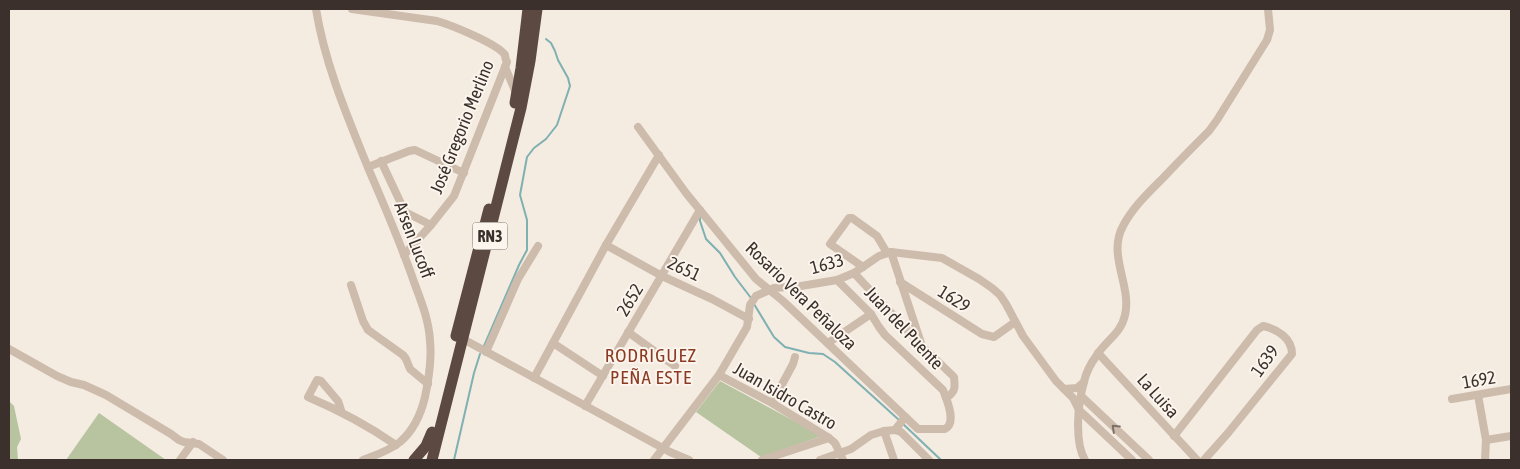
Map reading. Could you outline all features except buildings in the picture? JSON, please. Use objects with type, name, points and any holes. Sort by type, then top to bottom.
[{"type":"highway","name":"RN3","points":[[424,460],[516,95],[528,9]]},
{"type":"highway","name":"RN3","points":[[432,460],[522,108],[536,9]]},
{"type":"highway","points":[[437,460],[441,422]]},
{"type":"highway","points":[[414,460],[426,446],[432,432]]},
{"type":"street","name":"Arsen Lucoff","points":[[316,9],[324,49],[425,311],[429,331],[431,356],[428,384],[421,413],[416,424],[406,437],[396,445],[363,460]]},
{"type":"street","name":"José Gregorio Merlino","points":[[352,9],[449,24],[497,48],[505,55],[505,67],[454,196],[404,255]]},
{"type":"street","points":[[1085,460],[1080,448],[1078,431],[1079,410],[1084,382],[1098,352],[1118,331],[1125,315],[1126,303],[1117,251],[1118,238],[1122,228],[1138,203],[1209,131],[1217,120],[1267,40],[1270,30],[1268,9]]},
{"type":"street","points":[[505,67],[516,95]]},
{"type":"street","name":"Rosario Vera Peñaloza","points":[[638,127],[700,210],[756,279],[783,300],[918,429],[935,430],[948,428],[951,423],[951,417],[946,398]]},
{"type":"street","points":[[368,167],[415,150],[464,173]]},
{"type":"street","points":[[534,378],[606,245],[659,155]]},
{"type":"street","points":[[381,161],[405,212],[431,225]]},
{"type":"street","name":"2652","points":[[586,406],[700,210]]},
{"type":"street","points":[[863,267],[830,244],[849,218],[852,218],[877,236],[889,253],[921,345]]},
{"type":"street","name":"2651","points":[[606,245],[662,276],[712,298],[748,319]]},
{"type":"street","points":[[486,352],[518,279],[538,246]]},
{"type":"street","points":[[889,253],[942,258],[979,278],[1000,294],[1036,356],[1056,381],[1073,398],[1079,410],[1132,460]]},
{"type":"street","name":"1633","points":[[769,290],[837,280],[854,273],[878,256],[889,253]]},
{"type":"street","name":"Juan del Puente","points":[[837,280],[871,314],[885,335],[943,390],[946,398],[952,394],[954,390],[954,377],[921,345],[854,273]]},
{"type":"street","name":"1629","points":[[900,282],[982,334],[994,337],[1015,322]]},
{"type":"street","points":[[351,284],[363,321],[368,330],[403,355],[410,370],[428,384]]},
{"type":"street","points":[[654,460],[719,376],[744,334],[747,327],[750,305],[756,296],[769,290]]},
{"type":"street","points":[[828,343],[871,314]]},
{"type":"street","name":"1639","points":[[1174,436],[1262,326],[1284,336],[1291,345],[1292,354],[1204,460]]},
{"type":"street","points":[[628,332],[675,366]]},
{"type":"street","points":[[463,340],[664,449],[689,460]]},
{"type":"street","points":[[553,343],[603,376]]},
{"type":"street","points":[[9,349],[57,376],[106,395],[180,440],[199,444],[223,460]]},
{"type":"street","name":"La Luisa","points":[[1098,352],[1196,460]]},
{"type":"street","points":[[772,404],[795,357]]},
{"type":"street","name":"Juan Isidro Castro","points":[[719,376],[772,404],[832,441]]},
{"type":"street","points":[[1064,389],[1077,388],[1084,382]]},
{"type":"street","name":"1692","points":[[1452,399],[1511,389]]},
{"type":"street","points":[[1478,395],[1486,440],[1485,460]]},
{"type":"street","points":[[1081,396],[1149,460]]},
{"type":"street","points":[[340,410],[396,445]]},
{"type":"street","points":[[895,430],[905,417]]},
{"type":"street","points":[[820,460],[842,457],[870,435],[895,430],[901,432],[929,460]]},
{"type":"street","points":[[884,431],[894,460]]},
{"type":"street","points":[[1486,440],[1511,436]]},
{"type":"street","points":[[762,460],[832,441],[842,457]]},
{"type":"street","points":[[180,460],[193,442]]},
{"type":"green space","points":[[720,381],[822,436],[761,457],[696,412]]},
{"type":"green space","points":[[9,401],[14,406],[21,439],[17,447],[18,460],[9,460]]},
{"type":"green space","points":[[99,413],[166,460],[66,460]]},
{"type":"waterway","points":[[484,346],[527,250],[527,220],[520,195],[527,157],[534,148],[546,139],[557,125],[570,86],[551,43],[546,39]]},
{"type":"waterway","points":[[700,217],[706,239],[720,253],[751,298]]},
{"type":"waterway","points":[[754,304],[774,337],[785,347],[809,353],[823,354],[835,362],[899,420]]},
{"type":"waterway","points":[[454,460],[480,354]]},
{"type":"waterway","points":[[902,423],[941,460]]},
{"type":"district","name":"RODRIGUEZ PEÑA ESTE","points":[[651,366]]}]
